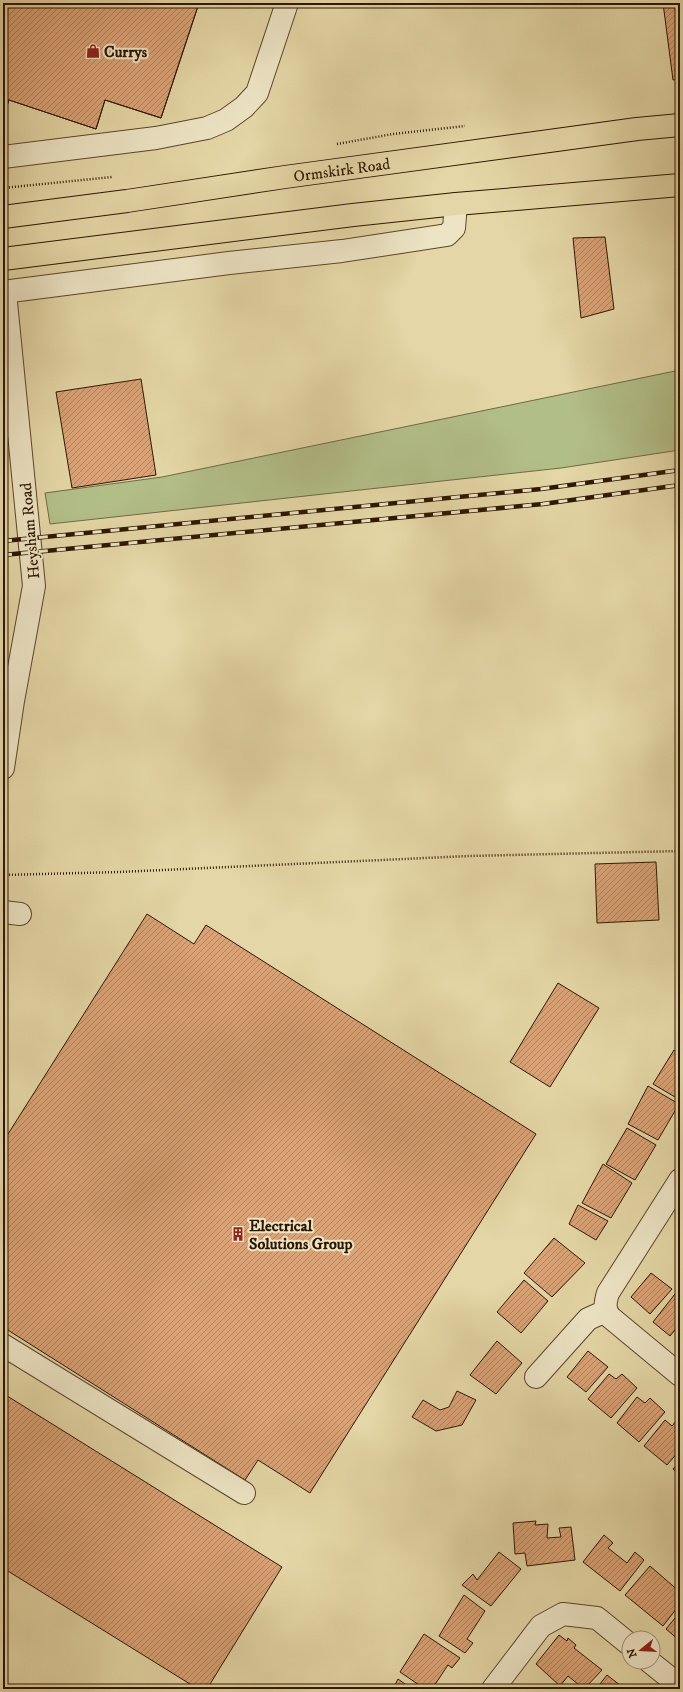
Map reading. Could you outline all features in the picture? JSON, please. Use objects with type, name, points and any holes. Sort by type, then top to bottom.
[{"type":"highway","name":"Ormskirk Road","points":[[3,217],[637,129],[680,125]]},
{"type":"highway","points":[[3,259],[345,216],[456,204],[680,185]]},
{"type":"street","points":[[3,158],[156,138],[207,128],[226,120],[244,107],[257,93],[286,3]]},
{"type":"street","points":[[4,292],[221,264],[342,251],[447,235],[454,228],[456,204]]},
{"type":"street","name":"Heysham Road","points":[[3,768],[6,734],[34,586],[4,292]]},
{"type":"street","points":[[680,1180],[608,1293],[605,1303],[606,1311],[610,1317],[680,1375]]},
{"type":"street","points":[[536,1377],[588,1320],[606,1311]]},
{"type":"street","points":[[3,1345],[244,1493]]},
{"type":"street","points":[[493,1689],[540,1626],[563,1614],[597,1618],[621,1638]]},
{"type":"street","points":[[660,1670],[680,1686]]},
{"type":"path","points":[[3,875],[119,872],[469,856],[680,850]]},
{"type":"green space","points":[[680,370],[680,450],[561,468],[50,524],[45,493],[162,477]]},
{"type":"building","name":"Currys","points":[[3,3],[199,3],[161,118],[105,100],[96,129],[9,100],[3,118]]},
{"type":"building","name":"Currys","points":[[3,3],[199,3],[161,118],[105,100],[96,129],[3,98]]},
{"type":"building","points":[[663,3],[680,3],[680,79],[673,80]]},
{"type":"building","points":[[3,98],[9,100],[3,118]]},
{"type":"building","points":[[605,237],[614,309],[581,318],[573,238]]},
{"type":"building","points":[[141,379],[156,475],[72,488],[56,392]]},
{"type":"building","points":[[656,862],[659,920],[597,923],[595,864]]},
{"type":"building","name":"Electrical Solutions Group","points":[[147,914],[194,944],[206,925],[536,1134],[310,1493],[258,1460],[245,1480],[3,1327],[3,1142]]},
{"type":"building","points":[[558,983],[599,1008],[550,1087],[510,1062]]},
{"type":"building","points":[[674,1050],[680,1054],[680,1100],[653,1084]]},
{"type":"building","points":[[648,1086],[679,1104],[658,1140],[628,1124]]},
{"type":"building","points":[[627,1128],[656,1145],[635,1180],[606,1164]]},
{"type":"building","points":[[603,1164],[632,1183],[611,1218],[582,1203]]},
{"type":"building","points":[[578,1205],[608,1221],[596,1240],[569,1224]]},
{"type":"building","points":[[554,1238],[585,1263],[552,1297],[524,1273]]},
{"type":"building","points":[[651,1273],[672,1289],[650,1314],[631,1297]]},
{"type":"building","points":[[524,1280],[548,1301],[521,1333],[497,1312]]},
{"type":"building","points":[[675,1294],[680,1298],[680,1324],[670,1336],[653,1322]]},
{"type":"building","points":[[497,1341],[522,1363],[496,1394],[470,1375]]},
{"type":"building","points":[[588,1351],[608,1367],[586,1392],[567,1377]]},
{"type":"building","points":[[609,1374],[616,1379],[622,1374],[637,1388],[611,1418],[588,1399]]},
{"type":"building","points":[[457,1391],[476,1400],[462,1425],[436,1431],[412,1417],[423,1400],[440,1410],[449,1407]]},
{"type":"building","points":[[4,1394],[282,1567],[207,1689],[198,1689],[3,1568]]},
{"type":"building","points":[[637,1397],[645,1403],[650,1398],[665,1412],[639,1442],[617,1423]]},
{"type":"building","points":[[665,1420],[672,1426],[676,1421],[680,1424],[680,1450],[667,1465],[644,1446]]},
{"type":"building","points":[[680,1461],[680,1475],[673,1469]]},
{"type":"building","points":[[536,1521],[535,1525],[548,1524],[547,1538],[561,1537],[559,1528],[571,1527],[575,1560],[527,1566],[525,1553],[515,1554],[513,1523]]},
{"type":"building","points":[[604,1535],[613,1543],[608,1548],[627,1563],[635,1552],[644,1560],[620,1591],[583,1562]]},
{"type":"building","points":[[499,1552],[521,1569],[491,1606],[462,1585],[473,1574],[477,1580]]},
{"type":"building","points":[[650,1566],[680,1592],[680,1604],[663,1626],[625,1595]]},
{"type":"building","points":[[464,1595],[485,1611],[467,1639],[473,1643],[465,1653],[439,1636]]},
{"type":"building","points":[[680,1612],[680,1641],[666,1629]]},
{"type":"building","points":[[424,1634],[460,1658],[452,1668],[448,1665],[432,1689],[425,1689],[400,1672]]},
{"type":"building","points":[[559,1635],[567,1641],[568,1638],[576,1645],[574,1648],[602,1670],[584,1689],[568,1676],[560,1686],[536,1664]]},
{"type":"building","points":[[607,1675],[625,1689],[596,1689]]},
{"type":"building","points":[[398,1679],[412,1689],[393,1689]]},
{"type":"railway","points":[[3,541],[541,489],[680,470]]},
{"type":"railway","points":[[3,555],[543,504],[680,485]]},
{"type":"place","name":"Currys","points":[[93,51]]},
{"type":"place","name":"Electrical Solutions Group","points":[[238,1234]]}]
